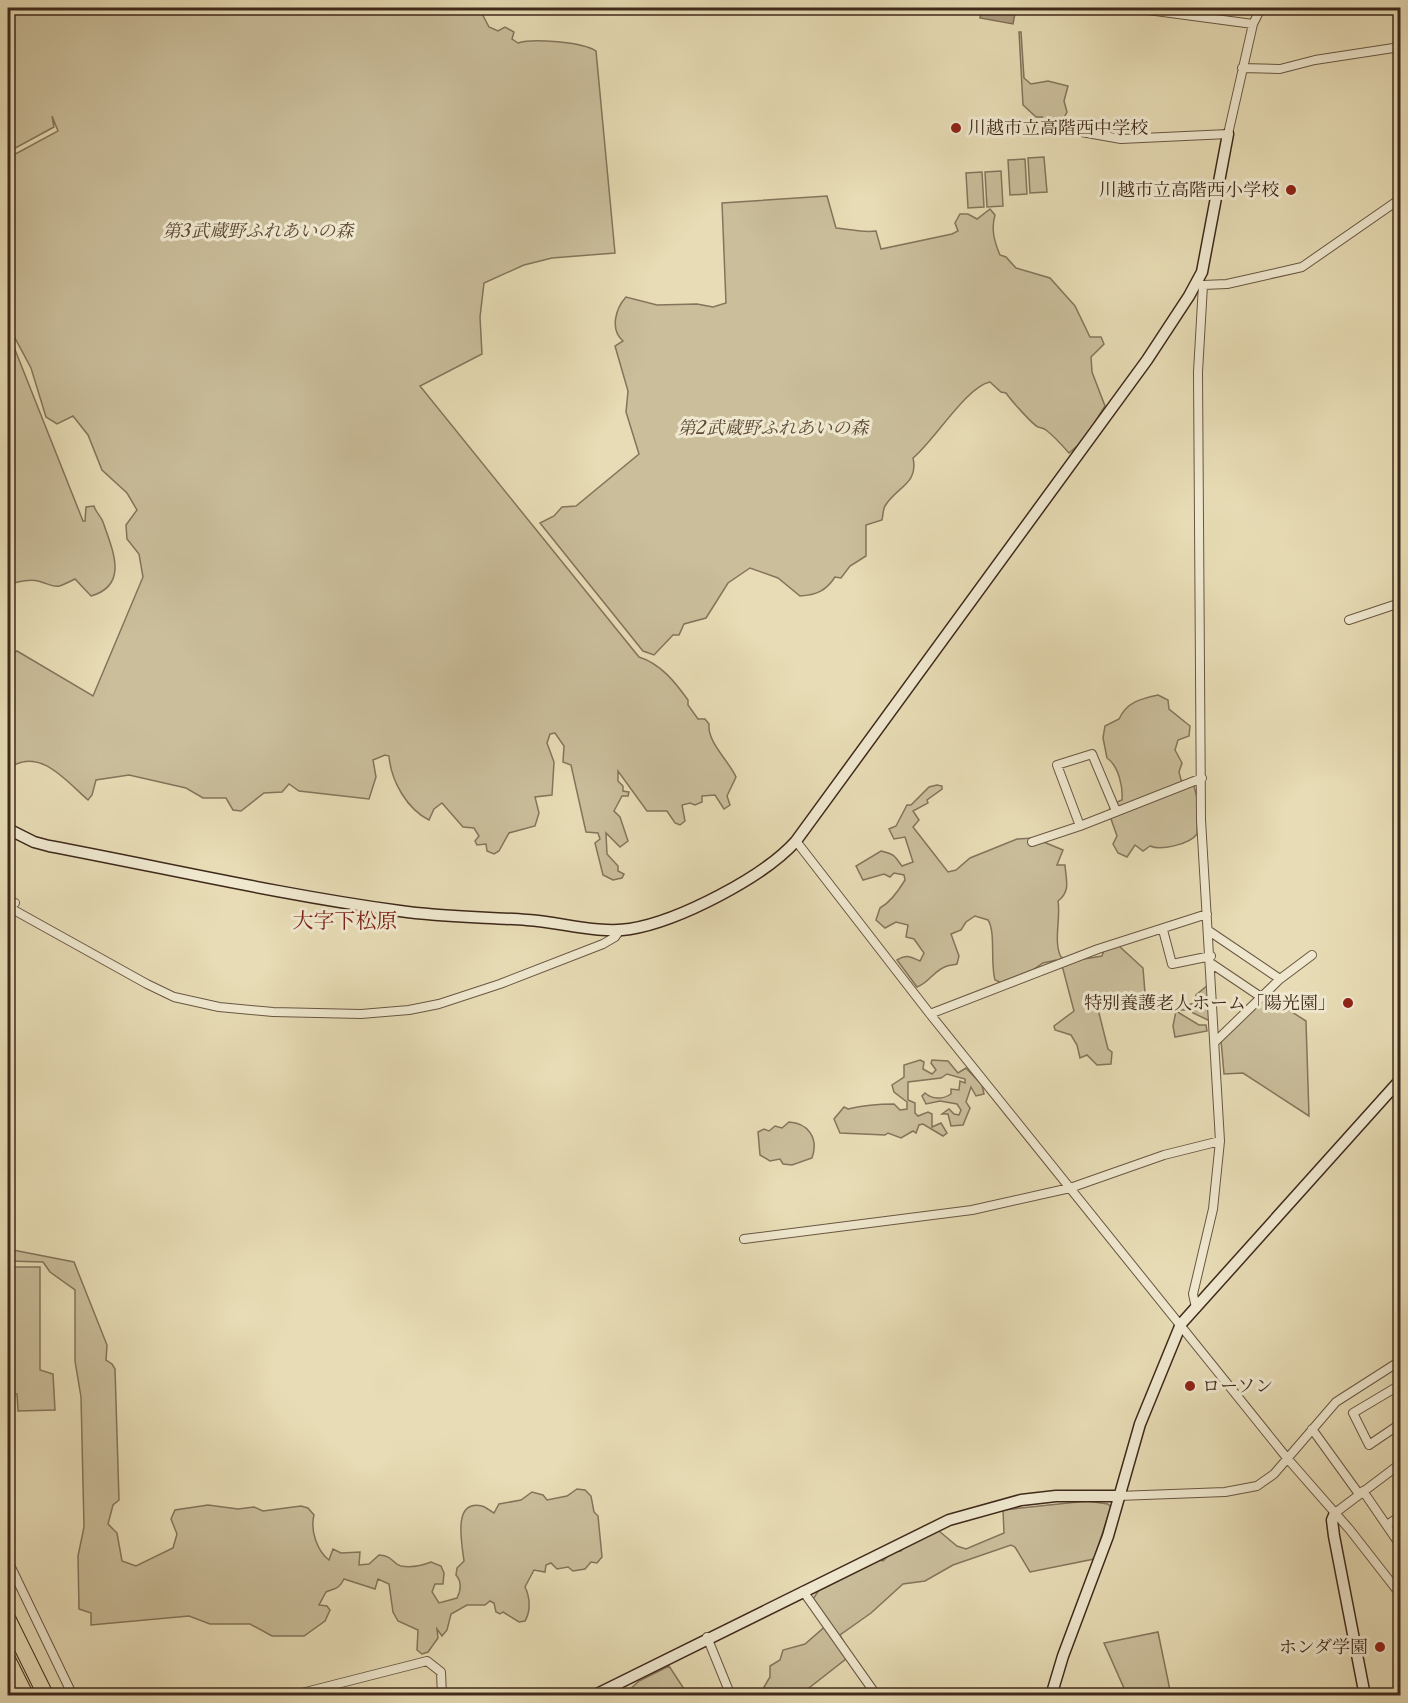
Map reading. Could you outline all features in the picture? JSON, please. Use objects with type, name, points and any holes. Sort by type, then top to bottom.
[{"type":"highway","points":[[8,1619],[46,1695]]},
{"type":"highway","points":[[8,1660],[26,1695]]},
{"type":"street","points":[[1133,8],[1253,24]]},
{"type":"street","points":[[1196,1308],[1193,1294],[1211,1218],[1220,1141],[1216,1041],[1201,820],[1198,372],[1200,284],[1242,68],[1259,8]]},
{"type":"street","points":[[1242,68],[1280,69],[1315,60],[1401,47]]},
{"type":"street","points":[[1059,128],[1121,139],[1228,134]]},
{"type":"street","points":[[1200,284],[1227,284],[1302,267],[1401,199]]},
{"type":"street","points":[[8,829],[33,842],[49,846],[333,901],[403,912],[558,922],[620,930],[644,926],[677,914],[756,875],[782,856],[796,841],[1200,284]]},
{"type":"street","points":[[1349,620],[1401,603]]},
{"type":"street","points":[[1080,826],[1057,765],[1092,754],[1116,812]]},
{"type":"street","points":[[1032,842],[1080,826],[1202,778]]},
{"type":"street","points":[[796,841],[930,1014],[1287,1458],[1398,1585],[1401,1594]]},
{"type":"street","points":[[11,905],[147,984],[174,997],[219,1007],[329,1015],[409,1010],[439,1004],[500,984],[603,944],[615,937],[620,930]]},
{"type":"street","points":[[930,1014],[1098,949],[1207,914]]},
{"type":"street","points":[[1163,930],[1172,964],[1211,960],[1261,998]]},
{"type":"street","points":[[1209,931],[1280,979]]},
{"type":"street","points":[[1216,1041],[1280,979],[1312,955]]},
{"type":"street","points":[[1051,1695],[1063,1656],[1108,1536],[1140,1424],[1180,1324],[1401,1080]]},
{"type":"street","points":[[744,1239],[972,1210],[1070,1188],[1164,1155],[1220,1141]]},
{"type":"street","points":[[593,1695],[949,1520],[980,1510],[1039,1498],[1171,1496],[1248,1489],[1264,1482],[1336,1402],[1401,1361]]},
{"type":"street","points":[[1401,1385],[1353,1413],[1370,1445],[1401,1424]]},
{"type":"street","points":[[1312,1429],[1401,1545]]},
{"type":"street","points":[[1365,1695],[1334,1536],[1335,1513],[1401,1464]]},
{"type":"street","points":[[1387,1526],[1401,1516]]},
{"type":"street","points":[[1334,1536],[1350,1530]]},
{"type":"street","points":[[8,1561],[73,1695]]},
{"type":"street","points":[[802,1591],[877,1695]]},
{"type":"street","points":[[707,1637],[731,1695]]},
{"type":"street","points":[[290,1695],[428,1661],[441,1672],[442,1695]]},
{"type":"green space","name":"第3武蔵野ふれあいの森","points":[[17,8],[479,8],[489,27],[498,31],[505,27],[514,32],[512,39],[518,43],[557,42],[580,45],[596,51],[615,253],[552,258],[524,265],[484,283],[480,317],[482,354],[420,386],[639,657],[654,664],[667,674],[688,700],[688,705],[698,719],[705,719],[709,724],[711,738],[736,777],[727,796],[730,805],[724,809],[715,795],[702,796],[702,802],[695,805],[690,803],[682,805],[685,821],[680,825],[675,823],[667,811],[647,811],[618,771],[618,781],[623,786],[623,791],[629,792],[628,796],[622,796],[614,811],[620,817],[628,841],[620,847],[606,833],[607,854],[618,866],[618,871],[624,874],[622,878],[613,880],[603,875],[595,843],[600,839],[598,833],[586,832],[571,765],[563,762],[564,746],[555,733],[550,734],[547,743],[554,762],[552,795],[535,797],[539,813],[535,826],[509,833],[499,851],[494,854],[487,851],[486,844],[477,845],[475,841],[479,836],[474,828],[463,827],[442,803],[434,809],[429,820],[414,809],[407,802],[397,784],[389,756],[385,755],[373,760],[376,777],[369,799],[299,791],[289,784],[282,792],[264,793],[241,811],[233,810],[226,798],[203,798],[186,788],[129,775],[96,780],[92,795],[88,800],[62,776],[41,764],[31,761],[19,763],[8,769],[8,657],[17,651],[93,696],[143,577],[139,554],[127,539],[126,525],[137,510],[127,493],[102,470],[88,435],[73,416],[57,424],[46,417],[31,368],[8,325],[8,158],[58,131],[52,116],[54,127],[8,152],[8,18],[15,13]]},
{"type":"green space","points":[[1019,32],[1021,32],[1024,78],[1031,84],[1048,81],[1068,86],[1064,101],[1067,112],[1061,124],[1044,123],[1042,117],[1036,117],[1023,105]]},
{"type":"green space","points":[[1044,157],[1047,192],[1030,193],[1028,158]]},
{"type":"green space","points":[[1025,159],[1027,194],[1010,195],[1008,160]]},
{"type":"green space","points":[[1001,171],[1003,206],[987,207],[985,172]]},
{"type":"green space","points":[[982,172],[984,207],[968,208],[966,173]]},
{"type":"green space","name":"第2武蔵野ふれあいの森","points":[[827,196],[836,228],[876,231],[881,249],[952,234],[958,231],[955,223],[960,214],[968,214],[977,219],[990,209],[995,215],[994,235],[1000,255],[1006,257],[1016,268],[1050,278],[1075,306],[1090,337],[1101,337],[1104,344],[1091,357],[1092,372],[1105,406],[1083,441],[1069,453],[1049,433],[1031,421],[1006,393],[1001,392],[990,382],[981,386],[961,403],[913,458],[914,467],[910,480],[885,506],[882,520],[866,525],[866,556],[850,566],[841,578],[835,577],[828,586],[811,595],[800,596],[778,578],[750,568],[728,583],[706,618],[684,624],[679,635],[673,635],[654,655],[643,651],[540,523],[554,516],[562,507],[576,506],[639,454],[626,412],[628,391],[615,346],[623,341],[615,325],[619,307],[626,297],[657,305],[697,304],[713,307],[726,303],[722,203]]},
{"type":"green space","points":[[8,332],[83,521],[85,521],[86,507],[94,506],[111,544],[114,555],[114,575],[110,584],[103,591],[91,596],[75,579],[56,586],[34,580],[8,584]]},
{"type":"green space","points":[[1158,695],[1168,700],[1169,709],[1190,726],[1189,736],[1178,740],[1175,750],[1182,763],[1179,772],[1181,780],[1194,786],[1198,802],[1197,834],[1182,844],[1168,847],[1150,846],[1143,851],[1135,845],[1127,857],[1118,853],[1113,844],[1117,836],[1110,816],[1110,805],[1122,800],[1122,790],[1115,766],[1107,758],[1103,738],[1105,726],[1119,719],[1122,713],[1135,702]]},
{"type":"green space","points":[[942,786],[942,789],[927,800],[928,803],[913,811],[919,820],[913,827],[948,872],[956,870],[970,858],[1017,839],[1034,838],[1063,850],[1057,865],[1065,865],[1067,880],[1065,893],[1058,901],[1057,937],[1061,957],[1072,961],[1102,956],[1105,947],[1119,946],[1143,968],[1145,993],[1098,1009],[1108,1049],[1112,1052],[1111,1064],[1097,1065],[1087,1055],[1080,1058],[1077,1045],[1071,1035],[1055,1030],[1054,1026],[1074,1011],[1063,969],[1056,960],[1043,963],[1033,970],[1033,978],[1011,987],[995,980],[992,932],[988,920],[975,916],[966,922],[961,930],[951,934],[959,956],[957,964],[943,968],[917,987],[897,960],[911,957],[920,961],[924,953],[914,939],[906,937],[908,925],[896,922],[885,928],[876,920],[880,908],[903,884],[904,875],[894,873],[890,877],[884,874],[863,880],[856,866],[881,851],[892,855],[902,866],[913,862],[905,837],[894,839],[889,829],[896,826],[907,805],[911,805],[929,787]]},
{"type":"green space","points":[[1208,985],[1210,1021],[1187,1010],[1180,1010],[1179,1007],[1195,1003],[1196,995]]},
{"type":"green space","points":[[1267,996],[1306,1021],[1309,1116],[1243,1073],[1224,1074],[1221,1040]]},
{"type":"green space","points":[[1176,1011],[1199,1025],[1206,1025],[1207,1031],[1175,1037],[1173,1026]]},
{"type":"green space","points":[[920,1060],[924,1062],[923,1069],[932,1074],[936,1070],[931,1063],[932,1060],[948,1061],[958,1073],[966,1068],[982,1085],[984,1094],[976,1096],[971,1087],[966,1102],[970,1108],[963,1125],[951,1126],[948,1114],[942,1114],[949,1109],[959,1115],[961,1110],[957,1104],[940,1101],[926,1104],[922,1096],[925,1093],[934,1098],[941,1098],[951,1094],[951,1089],[959,1090],[960,1081],[965,1083],[965,1079],[947,1074],[941,1078],[908,1082],[908,1100],[915,1103],[915,1113],[918,1116],[928,1112],[932,1114],[932,1127],[941,1123],[947,1133],[943,1136],[923,1124],[919,1125],[916,1133],[913,1131],[901,1138],[888,1133],[885,1135],[840,1133],[834,1119],[844,1107],[848,1109],[894,1104],[900,1110],[907,1109],[907,1102],[894,1092],[892,1085],[904,1077],[904,1065]]},
{"type":"green space","points":[[789,1122],[802,1125],[810,1133],[814,1144],[812,1158],[792,1165],[783,1164],[780,1159],[770,1161],[760,1155],[758,1132],[764,1129],[769,1131],[775,1126],[782,1128]]},
{"type":"green space","points":[[13,1250],[74,1262],[107,1345],[106,1360],[115,1369],[119,1500],[113,1505],[108,1524],[117,1533],[122,1561],[136,1566],[173,1548],[177,1534],[171,1519],[175,1510],[208,1505],[238,1509],[254,1507],[263,1511],[301,1506],[308,1508],[314,1515],[313,1527],[316,1540],[321,1551],[329,1560],[333,1549],[341,1553],[360,1552],[359,1565],[369,1564],[379,1555],[390,1558],[401,1566],[409,1567],[431,1562],[441,1566],[444,1573],[443,1584],[435,1584],[432,1592],[439,1603],[457,1598],[459,1592],[460,1583],[456,1575],[457,1568],[464,1561],[461,1524],[466,1509],[482,1506],[494,1513],[499,1504],[521,1500],[532,1492],[543,1495],[547,1500],[567,1496],[577,1489],[585,1490],[591,1496],[594,1512],[598,1516],[602,1557],[597,1563],[591,1562],[585,1569],[573,1571],[568,1567],[557,1569],[551,1563],[546,1565],[545,1572],[534,1570],[525,1587],[529,1604],[525,1621],[519,1622],[503,1612],[500,1614],[496,1612],[494,1603],[490,1601],[485,1605],[467,1605],[451,1614],[447,1630],[442,1636],[437,1629],[438,1638],[428,1652],[422,1654],[417,1650],[418,1630],[398,1621],[393,1612],[389,1584],[378,1579],[375,1589],[344,1579],[335,1589],[326,1592],[319,1605],[327,1606],[330,1610],[325,1621],[304,1636],[272,1636],[250,1624],[210,1624],[189,1616],[91,1625],[91,1613],[79,1609],[78,1556],[84,1527],[81,1397],[75,1361],[75,1290],[50,1272],[43,1262],[8,1261],[8,1254]]},
{"type":"green space","points":[[8,1267],[40,1267],[40,1370],[53,1374],[55,1410],[18,1411],[17,1394],[8,1394]]},
{"type":"green space","points":[[1087,1501],[1108,1504],[1111,1507],[1094,1559],[1030,1572],[1015,1547],[1011,1545],[953,1565],[925,1581],[903,1584],[871,1613],[840,1635],[851,1655],[809,1688],[805,1695],[770,1695],[764,1687],[770,1677],[770,1666],[780,1660],[783,1650],[805,1644],[829,1623],[813,1599],[819,1590],[879,1560],[883,1561],[892,1552],[901,1551],[903,1547],[939,1531],[957,1546],[966,1549],[1004,1533],[1003,1510]]},
{"type":"green space","points":[[1158,1632],[1171,1695],[1127,1695],[1104,1643]]},
{"type":"green space","points":[[669,1666],[688,1695],[629,1695],[628,1691],[639,1681]]},
{"type":"shaded area","points":[[982,8],[1016,8],[1013,24],[980,18]]},
{"type":"place","name":"川越市立高階西中学校","points":[[956,128]]},
{"type":"place","name":"川越市立高階西小学校","points":[[1291,190]]},
{"type":"place","name":"特別養護老人ホーム「陽光園」","points":[[1348,1003]]},
{"type":"place","name":"ローソン","points":[[1190,1386]]},
{"type":"place","name":"ホンダ学園","points":[[1380,1647]]},
{"type":"district","name":"大字下松原","points":[[345,920]]}]
